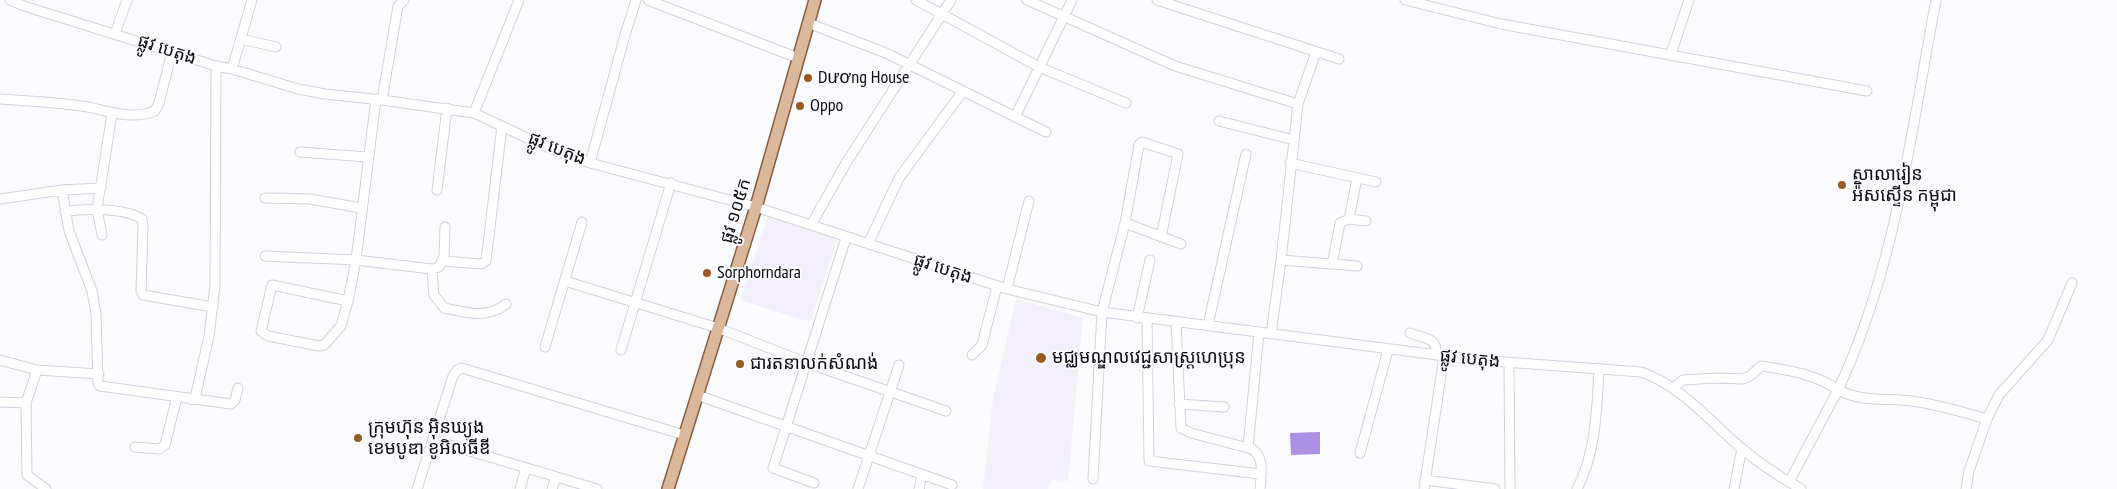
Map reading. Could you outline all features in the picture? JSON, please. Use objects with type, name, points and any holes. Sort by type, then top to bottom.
[{"type":"main road","name":"ផ្លូវ ១០៥ក","points":[[668,489],[756,207],[815,0]]},
{"type":"street","name":"ផ្លូវ បេតុង","points":[[10,0],[216,66],[298,89],[474,113],[542,145],[590,162],[756,207],[1006,289],[1102,312],[1440,356],[1509,363],[1641,372],[1653,376],[1673,388],[1742,448],[1801,489]]},
{"type":"street","points":[[116,34],[127,0]]},
{"type":"street","points":[[232,69],[252,0]]},
{"type":"street","points":[[348,301],[272,285],[261,331],[268,336],[319,346],[324,345],[341,326],[348,301],[356,260],[367,157],[398,6],[404,0]]},
{"type":"street","points":[[474,113],[519,0]]},
{"type":"street","points":[[590,162],[636,0]]},
{"type":"street","points":[[648,0],[798,58]]},
{"type":"street","points":[[916,0],[1039,67],[1126,103]]},
{"type":"street","points":[[811,225],[846,163],[951,0]]},
{"type":"street","points":[[1027,0],[1175,66],[1298,104]]},
{"type":"street","points":[[1015,117],[1072,0]]},
{"type":"street","points":[[1157,0],[1339,58]]},
{"type":"street","points":[[1405,0],[1501,24],[1867,91]]},
{"type":"street","points":[[1671,54],[1689,0]]},
{"type":"street","points":[[1789,482],[1838,390],[1866,321],[1896,221],[1936,0]]},
{"type":"street","points":[[808,23],[911,64],[1046,132]]},
{"type":"street","points":[[241,38],[276,47]]},
{"type":"street","points":[[0,99],[88,107],[112,114],[144,116],[155,111],[159,103],[172,52]]},
{"type":"street","points":[[1271,334],[1282,260],[1290,163],[1298,104],[1316,52]]},
{"type":"street","points":[[192,400],[196,394],[214,307],[216,66]]},
{"type":"street","points":[[868,244],[899,178],[963,91]]},
{"type":"street","points":[[437,190],[447,108]]},
{"type":"street","points":[[102,235],[97,209],[112,114]]},
{"type":"street","points":[[1220,121],[1294,140]]},
{"type":"street","points":[[443,261],[481,264],[486,261],[502,126]]},
{"type":"street","points":[[1093,479],[1102,312],[1125,223],[1140,142],[1178,154],[1161,237]]},
{"type":"street","points":[[300,152],[367,157]]},
{"type":"street","points":[[1208,325],[1246,154]]},
{"type":"street","points":[[1290,163],[1376,182]]},
{"type":"street","points":[[1349,219],[1357,178]]},
{"type":"street","points":[[621,350],[671,183]]},
{"type":"street","points":[[0,200],[62,190],[101,188]]},
{"type":"street","points":[[62,190],[69,230],[92,292],[96,314],[98,383],[100,386],[230,404],[235,400],[238,388]]},
{"type":"street","points":[[265,198],[310,199],[361,208]]},
{"type":"street","points":[[1006,289],[1029,201]]},
{"type":"street","points":[[65,212],[97,209],[136,215],[142,219],[143,226],[141,291],[143,295],[214,307]]},
{"type":"street","points":[[1332,264],[1339,226],[1344,220],[1349,219],[1366,221]]},
{"type":"street","points":[[546,347],[582,222]]},
{"type":"street","points":[[1125,223],[1181,244]]},
{"type":"street","points":[[265,256],[356,260],[432,269],[439,267],[443,261],[445,228]]},
{"type":"street","points":[[814,483],[773,468],[785,425],[807,363],[846,238]]},
{"type":"street","points":[[1137,318],[1150,260]]},
{"type":"street","points":[[1282,260],[1357,266]]},
{"type":"street","points":[[432,269],[434,295],[444,308],[488,314],[499,310],[506,304]]},
{"type":"street","points":[[565,282],[718,328],[807,363],[946,411]]},
{"type":"street","points":[[1966,489],[1969,471],[1987,419],[2000,395],[2048,340],[2072,283]]},
{"type":"street","points":[[972,355],[982,345],[997,286]]},
{"type":"street","points":[[1147,319],[1149,461],[1261,474]]},
{"type":"street","points":[[1176,322],[1179,404],[1183,430],[1257,452],[1260,459],[1260,489]]},
{"type":"street","points":[[1248,448],[1259,332]]},
{"type":"street","points":[[1410,333],[1434,342],[1440,356],[1424,485],[1495,489]]},
{"type":"street","points":[[1360,453],[1388,350]]},
{"type":"street","points":[[0,360],[37,370],[99,374]]},
{"type":"street","points":[[1509,363],[1510,489]]},
{"type":"street","points":[[858,489],[899,365]]},
{"type":"street","points":[[1673,388],[1683,380],[1743,379],[1750,376],[1760,366],[1805,374],[1847,395],[1862,398],[1911,400],[1944,406],[1987,419]]},
{"type":"street","points":[[417,489],[453,376],[457,370],[462,368],[684,435]]},
{"type":"street","points":[[1577,489],[1591,449],[1598,397],[1599,368]]},
{"type":"street","points":[[37,370],[26,403],[26,475],[45,489]]},
{"type":"street","points":[[697,395],[952,485]]},
{"type":"street","points":[[135,446],[159,449],[165,446],[177,397]]},
{"type":"street","points":[[0,402],[26,403]]},
{"type":"street","points":[[1179,404],[1224,407]]},
{"type":"street","points":[[433,440],[597,489]]},
{"type":"street","points":[[1734,489],[1742,448]]},
{"type":"street","points":[[520,489],[526,468]]},
{"type":"street","points":[[919,489],[922,476]]},
{"type":"street","points":[[552,489],[556,477]]},
{"type":"shaded area","points":[[768,216],[837,239],[810,322],[740,300]]},
{"type":"shaded area","name":"មជ្ឈមណ្ឌលវេជ្ជសាស្ត្រហេប្រុន","points":[[1016,299],[1083,318],[1068,481],[1051,480],[1048,489],[983,489],[993,399]]},
{"type":"shaded area","points":[[1320,432],[1320,454],[1291,455],[1290,433]]},
{"type":"place","name":"Dương House","points":[[808,78]]},
{"type":"place","name":"Oppo","points":[[800,106]]},
{"type":"place","name":"សាលារៀន អ៉ិសស្ទើន កម្ពុជា","points":[[1842,185]]},
{"type":"place","name":"Sorphorndara","points":[[707,273]]},
{"type":"place","name":"មជ្ឈមណ្ឌលវេជ្ជសាស្ត្រហេប្រុន","points":[[1041,358]]},
{"type":"place","name":"ជារតនាលក់សំណង់","points":[[740,364]]},
{"type":"place","name":"ក្រុមហ៊ុន អ៊ិនឃ្យុង ខេមបូឌា ខូអិលធីឌី","points":[[358,438]]}]
